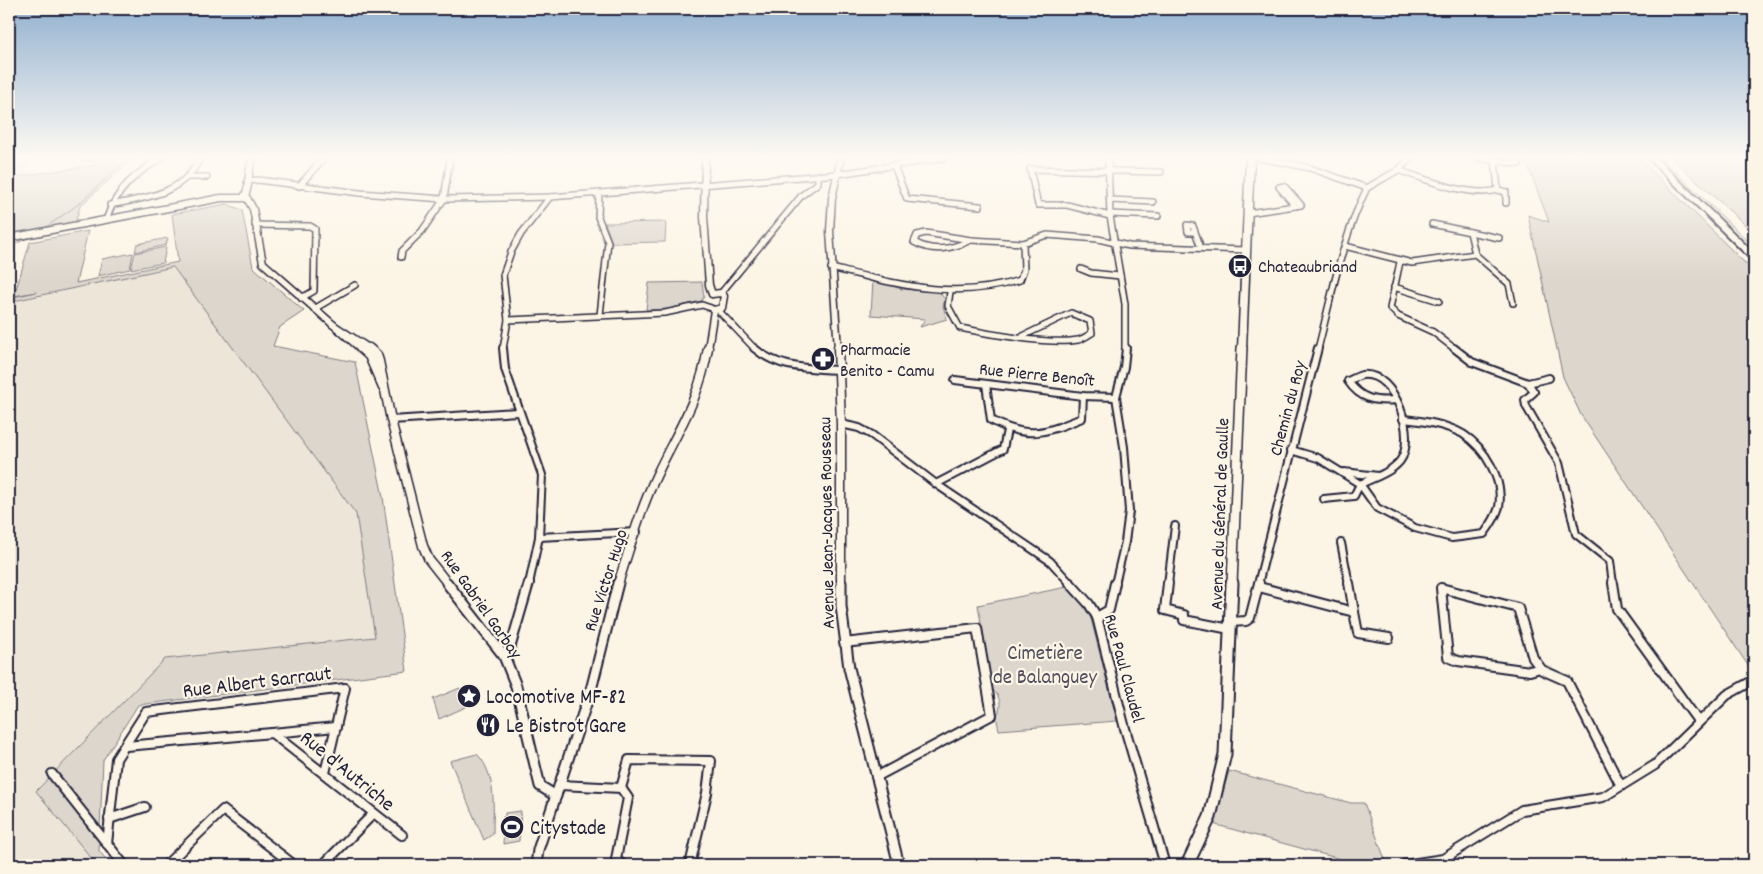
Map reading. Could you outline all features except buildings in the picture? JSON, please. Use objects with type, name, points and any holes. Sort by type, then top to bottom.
[{"type":"main road","name":"Avenue du Général de Gaulle","points":[[1187,865],[1210,817],[1225,754],[1249,199]]},
{"type":"main road","points":[[1694,199],[1754,257]]},
{"type":"street","points":[[106,220],[113,199]]},
{"type":"street","points":[[110,204],[136,199]]},
{"type":"street","points":[[9,238],[217,199]]},
{"type":"street","name":"Rue Gabriel Garbay","points":[[246,199],[252,204],[257,250],[263,264],[368,356],[386,393],[418,531],[429,560],[504,656],[516,686],[540,786],[556,796]]},
{"type":"street","points":[[401,257],[402,251],[422,231],[444,199],[455,199]]},
{"type":"street","points":[[504,656],[509,652],[522,612],[539,537],[542,475],[518,412],[505,370],[503,348],[508,320],[503,275],[511,252],[521,234],[549,199]]},
{"type":"street","points":[[599,199],[598,217],[608,242],[600,315]]},
{"type":"street","points":[[705,199],[708,285],[715,309]]},
{"type":"street","points":[[712,294],[721,293],[800,199]]},
{"type":"street","name":"Avenue Jean-Jacques Rousseau","points":[[832,199],[830,222],[836,308],[840,424],[841,606],[844,643],[899,865]]},
{"type":"street","points":[[907,199],[980,206]]},
{"type":"street","points":[[1037,199],[1038,205],[1067,206],[1110,215],[1158,216]]},
{"type":"street","points":[[1289,199],[1295,206]]},
{"type":"street","points":[[1248,213],[1301,205],[1295,199]]},
{"type":"street","name":"Chemin du Roy","points":[[1230,626],[1250,618],[1291,450],[1345,246],[1362,199]]},
{"type":"street","points":[[1506,199],[1506,203]]},
{"type":"street","points":[[1097,617],[1109,610],[1125,542],[1129,510],[1124,447],[1116,397],[1124,367],[1127,330],[1110,215],[1110,200],[1153,202]]},
{"type":"street","points":[[1432,224],[1499,238]]},
{"type":"street","points":[[255,225],[310,226],[315,230],[314,291],[301,298]]},
{"type":"street","points":[[1195,232],[1201,248]]},
{"type":"street","points":[[1470,232],[1475,254],[1509,284],[1513,303]]},
{"type":"street","points":[[971,240],[958,247],[942,249],[922,248],[914,242],[917,235],[926,233],[971,240],[1024,242],[1047,235],[1098,239],[1128,246],[1246,250]]},
{"type":"street","points":[[832,268],[902,285],[950,292],[1003,287],[1020,280],[1024,269],[1024,242]]},
{"type":"street","points":[[1345,246],[1400,262],[1412,263],[1475,254]]},
{"type":"street","points":[[1400,262],[1390,308],[1398,316],[1433,332],[1472,362],[1528,383],[1549,378]]},
{"type":"street","points":[[1081,270],[1120,276]]},
{"type":"street","points":[[314,309],[355,285]]},
{"type":"street","points":[[1394,287],[1439,301]]},
{"type":"street","points":[[950,292],[947,302],[950,312],[960,328],[984,333],[1053,340],[1079,340],[1092,333],[1090,321],[1080,315],[1071,313],[1023,336]]},
{"type":"street","points":[[715,309],[724,304],[724,296],[721,293]]},
{"type":"street","points":[[508,320],[665,313],[702,305],[715,309],[755,350],[782,365],[838,370]]},
{"type":"street","name":"Rue Victor Hugo","points":[[536,865],[538,850],[592,686],[612,601],[658,472],[687,419],[706,368],[715,309]]},
{"type":"street","points":[[1324,499],[1354,496],[1360,484],[1379,476],[1401,459],[1408,443],[1403,419],[1396,400],[1389,385],[1373,374],[1356,375],[1348,381],[1355,393],[1368,399],[1383,402],[1396,400]]},
{"type":"street","name":"Rue Pierre Benoît","points":[[955,380],[1083,396],[1116,397]]},
{"type":"street","points":[[1528,383],[1534,392],[1525,400],[1526,406],[1559,463],[1576,534],[1610,561],[1617,609],[1698,721]]},
{"type":"street","points":[[986,384],[991,420],[1007,430],[1039,435],[1082,418],[1083,396]]},
{"type":"street","points":[[391,420],[518,412]]},
{"type":"street","points":[[1291,450],[1318,458],[1360,484],[1377,508],[1416,528],[1452,538],[1484,534],[1499,513],[1498,489],[1491,464],[1478,444],[1456,430],[1429,421],[1403,419]]},
{"type":"street","name":"Rue Paul Claudel","points":[[840,424],[859,428],[872,435],[936,484],[1050,561],[1089,604],[1097,617],[1124,725],[1165,865]]},
{"type":"street","points":[[936,484],[1003,450],[1007,430]]},
{"type":"street","points":[[1340,472],[1379,476]]},
{"type":"street","points":[[1175,526],[1165,610],[1184,615],[1184,620],[1230,626]]},
{"type":"street","points":[[539,537],[637,532]]},
{"type":"street","points":[[1341,543],[1358,633],[1389,638]]},
{"type":"street","points":[[1259,587],[1354,612]]},
{"type":"street","points":[[1540,668],[1530,671],[1458,661],[1448,656],[1441,588],[1518,608],[1533,660],[1547,673],[1558,674],[1567,681],[1621,786]]},
{"type":"street","points":[[844,643],[977,628],[992,715],[876,777]]},
{"type":"street","points":[[1404,865],[1443,860],[1522,810],[1603,797],[1655,765],[1698,721],[1727,695],[1754,680]]},
{"type":"street","name":"Rue Albert Sarraut","points":[[126,746],[146,712],[345,688],[324,773]]},
{"type":"street","name":"Rue d'Autriche","points":[[126,746],[336,727]]},
{"type":"street","name":"Rue d'Autriche","points":[[272,732],[373,814],[402,834]]},
{"type":"street","points":[[107,844],[116,759],[126,746]]},
{"type":"street","points":[[621,788],[629,760],[711,761],[690,865]]},
{"type":"street","points":[[52,774],[124,865]]},
{"type":"street","points":[[560,786],[621,788]]},
{"type":"street","points":[[621,788],[628,798],[616,859],[622,865]]},
{"type":"street","points":[[110,819],[144,807]]},
{"type":"street","points":[[166,865],[223,810],[294,865]]},
{"type":"street","points":[[323,865],[373,814]]},
{"type":"shaded area","points":[[173,267],[356,514],[375,637],[165,659],[36,790],[97,865],[9,865],[9,303]]},
{"type":"green space","points":[[9,199],[88,199],[80,206],[76,220],[94,218],[101,220],[9,236]]},
{"type":"green space","points":[[1540,199],[1680,199],[1754,272],[1754,668],[1751,670],[1581,415],[1563,377],[1528,215],[1549,222]]},
{"type":"green space","points":[[1717,199],[1754,199],[1754,233]]},
{"type":"green space","points":[[227,204],[242,210],[253,267],[304,311],[280,327],[273,346],[355,362],[383,497],[407,671],[138,705],[103,760],[99,851],[111,865],[97,865],[36,791],[165,659],[375,637],[356,514],[173,267],[9,302],[9,298],[36,292],[14,296],[30,242],[88,231],[76,283],[178,262],[172,214]]},
{"type":"green space","points":[[666,222],[665,242],[612,243],[605,223]]},
{"type":"green space","points":[[168,238],[166,245],[135,252],[137,244]]},
{"type":"green space","points":[[166,247],[163,263],[131,269],[135,253]]},
{"type":"green space","points":[[133,253],[130,269],[98,276],[102,259]]},
{"type":"green space","points":[[873,280],[902,289],[939,292],[945,299],[943,306],[947,319],[920,327],[925,319],[871,315]]},
{"type":"green space","points":[[702,282],[704,297],[701,301],[669,309],[646,310],[649,283]]},
{"type":"green space","name":"Cimetière de Balanguey","points":[[1067,587],[1089,611],[1117,721],[999,730],[996,716],[1000,702],[992,690],[978,605]]},
{"type":"green space","points":[[460,688],[466,707],[439,719],[433,699]]},
{"type":"green space","points":[[477,754],[483,762],[491,781],[493,802],[493,834],[484,840],[450,761]]},
{"type":"green space","points":[[1229,771],[1351,803],[1364,803],[1386,862],[1362,865],[1213,824]]},
{"type":"green space","name":"Citystade","points":[[521,811],[519,841],[503,844],[505,813]]},
{"type":"waterway","points":[[45,228],[84,199]]},
{"type":"waterway","points":[[1688,199],[1754,265]]},
{"type":"waterway","points":[[1704,199],[1754,247]]},
{"type":"waterway","points":[[10,247],[29,237]]},
{"type":"place","name":"Chateaubriand","points":[[1240,266]]},
{"type":"place","name":"Pharmacie Benito - Camu","points":[[823,359]]},
{"type":"place","name":"Locomotive MF-82","points":[[469,696]]},
{"type":"place","name":"Le Bistrot Gare","points":[[488,725]]},
{"type":"place","name":"Citystade","points":[[512,827]]}]
